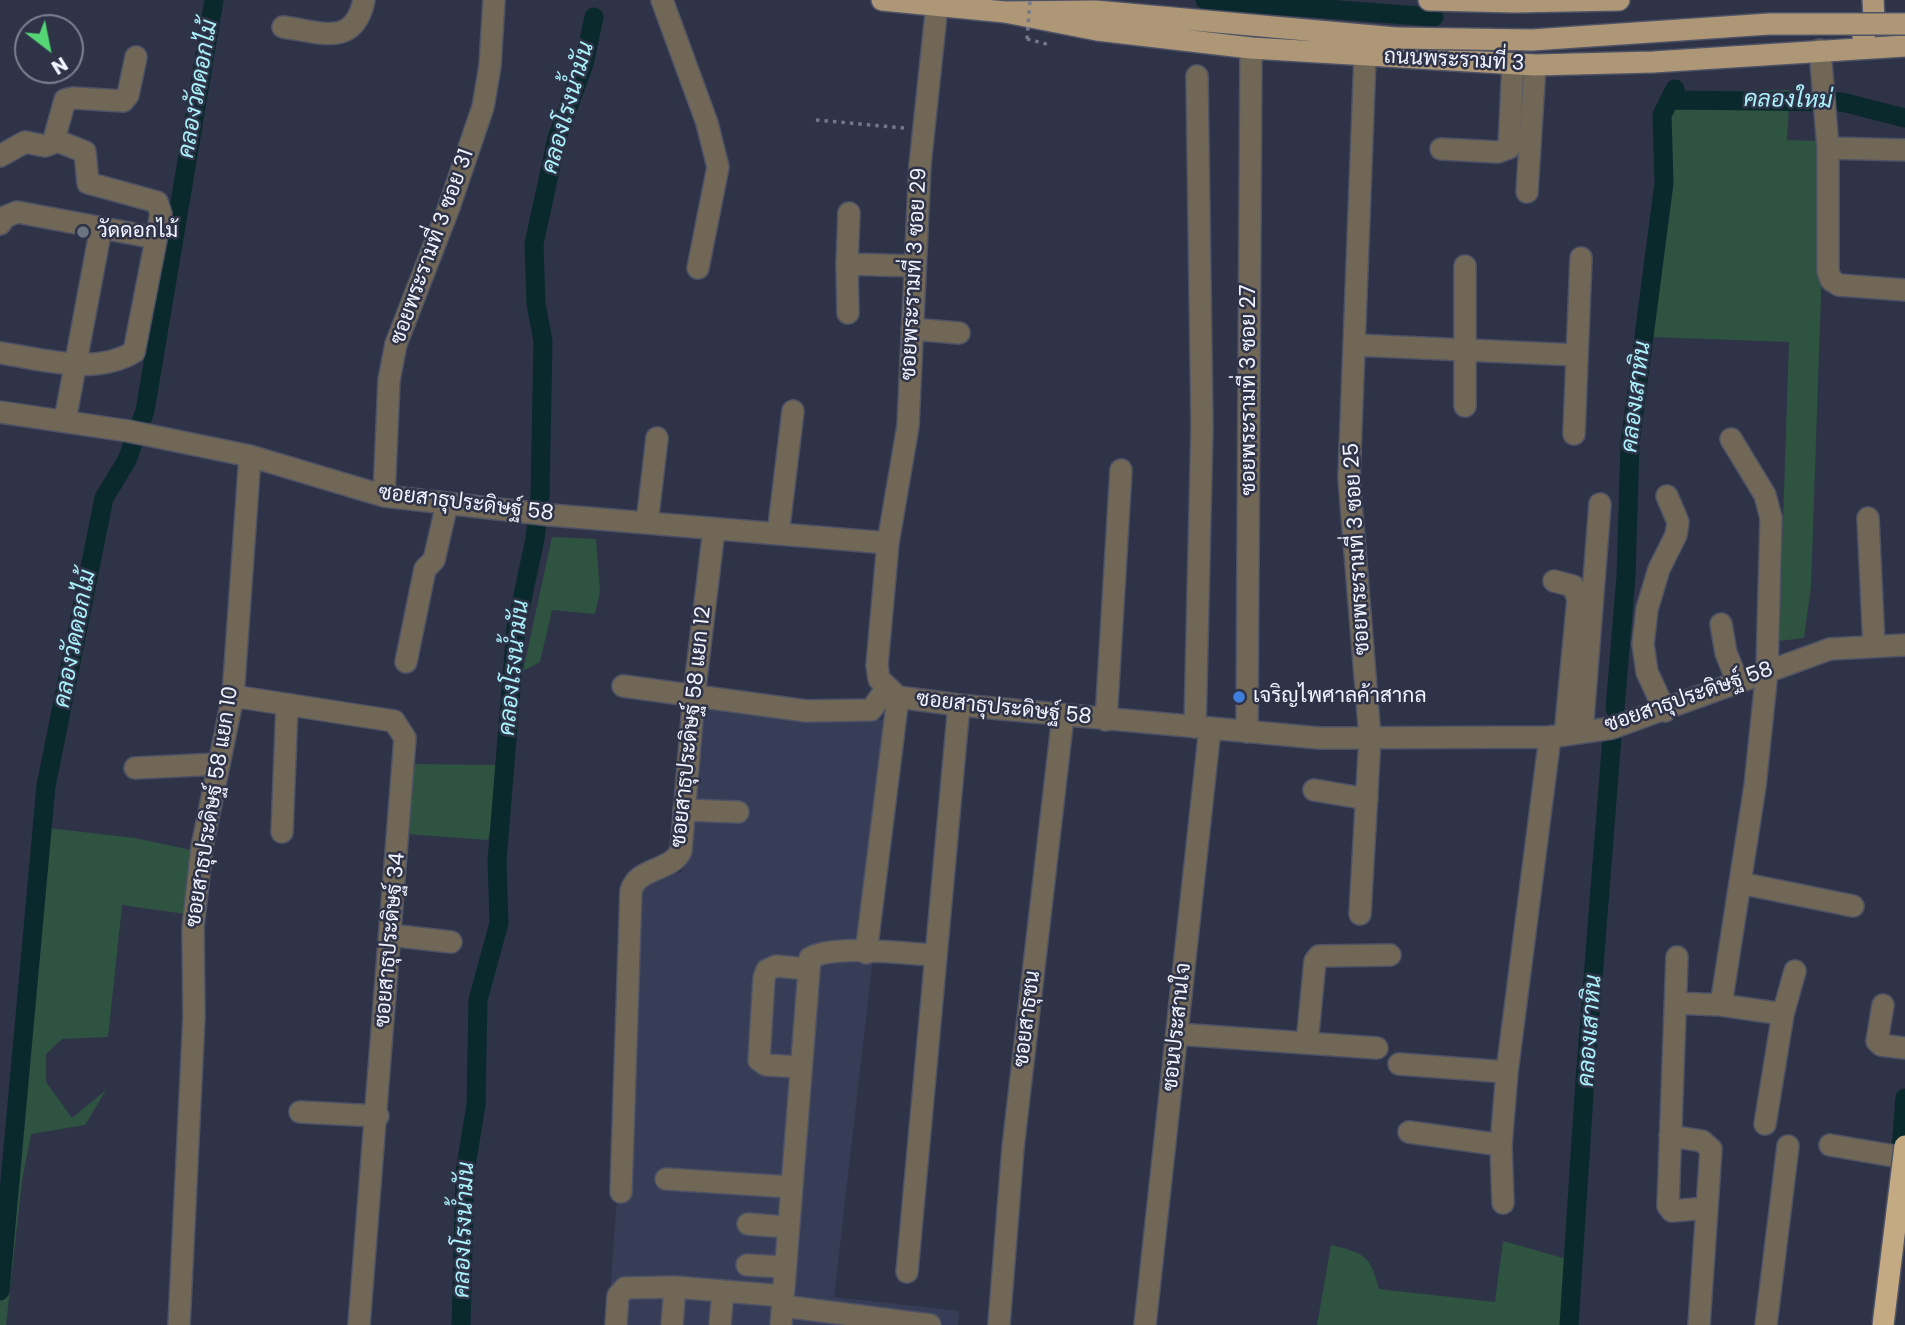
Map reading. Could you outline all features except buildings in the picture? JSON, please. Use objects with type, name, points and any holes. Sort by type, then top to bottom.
[{"type":"highway","points":[[1883,1325],[1900,1153]]},
{"type":"main road","name":"ถนนพระรามที่ 3","points":[[882,0],[1005,12],[1097,30],[1251,48],[1366,57],[1535,65],[1653,62],[1905,46]]},
{"type":"main road","points":[[1429,0],[1619,0]]},
{"type":"main road","points":[[1849,48],[1867,33],[1874,18],[1873,0]]},
{"type":"main road","name":"ถนนพระรามที่ 3","points":[[1005,12],[1095,11],[1396,38],[1532,40],[1781,24],[1905,24]]},
{"type":"street","points":[[283,27],[342,34],[352,28],[361,15],[364,0]]},
{"type":"street","name":"ซอยพระรามที่ 3 ซอย 31","points":[[384,496],[389,380],[396,344],[448,210],[483,107],[490,66],[495,0]]},
{"type":"street","points":[[662,0],[707,123],[718,167],[698,268]]},
{"type":"street","name":"ซอยพระรามที่ 3 ซอย 29","points":[[888,543],[908,426],[924,130],[937,5]]},
{"type":"street","name":"ซอยพระรามที่ 3 ซอย 27","points":[[1247,732],[1251,48]]},
{"type":"street","points":[[1819,50],[1828,145],[1831,280],[1839,285],[1905,290]]},
{"type":"street","points":[[0,156],[24,142],[45,146],[55,139],[65,100],[73,98],[123,101],[128,95],[136,57]]},
{"type":"street","name":"ซอยพระรามที่ 3 ซอย 25","points":[[1360,914],[1370,737],[1349,478],[1366,57]]},
{"type":"street","points":[[1441,149],[1498,152],[1509,148],[1513,64]]},
{"type":"street","points":[[1527,192],[1535,65]]},
{"type":"street","name":"ซอนประสานใจ","points":[[1145,1325],[1177,1034],[1203,728],[1197,76]]},
{"type":"street","points":[[0,353],[74,364],[100,365],[120,361],[134,352],[161,214],[157,202],[88,183],[85,152],[55,139]]},
{"type":"street","points":[[1828,145],[1905,150]]},
{"type":"street","points":[[0,223],[5,217],[17,212],[156,238]]},
{"type":"street","points":[[848,313],[849,213]]},
{"type":"street","points":[[65,420],[101,228]]},
{"type":"street","points":[[1574,434],[1581,258]]},
{"type":"street","points":[[847,264],[915,266]]},
{"type":"street","points":[[1465,266],[1465,406]]},
{"type":"street","points":[[912,329],[958,332]]},
{"type":"street","points":[[1355,345],[1577,355]]},
{"type":"street","points":[[778,534],[793,411]]},
{"type":"street","name":"ซอยสาธุประดิษฐ์ 58","points":[[0,412],[139,433],[250,456],[384,496],[551,515],[888,543],[877,665],[879,679],[892,693],[959,705],[1319,738],[1565,735],[1612,728],[1665,711],[1830,649],[1905,645]]},
{"type":"street","points":[[647,523],[657,439]]},
{"type":"street","points":[[1721,1005],[1755,786],[1767,671],[1771,518],[1760,486],[1731,439]]},
{"type":"street","name":"ซอยสาธุประดิษฐ์ 58 แยก 10","points":[[179,1325],[194,1017],[192,927],[202,846],[233,696],[250,456]]},
{"type":"street","points":[[1105,720],[1121,470]]},
{"type":"street","points":[[1665,711],[1647,672],[1643,644],[1651,596],[1659,569],[1676,535],[1678,522],[1667,496]]},
{"type":"street","points":[[407,662],[425,569],[434,560],[447,504]]},
{"type":"street","points":[[1503,1203],[1502,1144],[1507,1072],[1565,735],[1600,504]]},
{"type":"street","points":[[1868,518],[1874,646]]},
{"type":"street","name":"ซอยสาธุประดิษฐ์ 58 แยก 12","points":[[621,1192],[631,891],[639,877],[677,859],[681,851],[694,695],[714,529]]},
{"type":"street","points":[[1554,580],[1573,586],[1578,599],[1565,735]]},
{"type":"street","points":[[1721,624],[1726,653],[1738,683]]},
{"type":"street","points":[[623,686],[806,710],[859,712],[871,710],[892,693]]},
{"type":"street","points":[[866,953],[892,693]]},
{"type":"street","name":"ซอยสาธุประดิษฐ์ 34","points":[[233,696],[394,721],[405,738],[378,1116],[359,1325]]},
{"type":"street","points":[[282,832],[287,705]]},
{"type":"street","points":[[907,1272],[959,705]]},
{"type":"street","name":"ซอยสาธุชน","points":[[999,1324],[1015,1134],[1063,716]]},
{"type":"street","points":[[135,768],[219,764]]},
{"type":"street","points":[[1314,790],[1367,799]]},
{"type":"street","points":[[684,810],[738,812]]},
{"type":"street","points":[[1741,883],[1853,906]]},
{"type":"street","points":[[390,935],[451,942]]},
{"type":"street","points":[[782,1309],[786,1227],[810,958],[822,952],[936,955]]},
{"type":"street","points":[[1307,1043],[1315,961],[1319,956],[1390,955]]},
{"type":"street","points":[[1677,957],[1670,1209],[1706,1208]]},
{"type":"street","points":[[800,1067],[766,1065],[759,1060],[764,978],[767,970],[776,966],[807,970]]},
{"type":"street","points":[[1765,1124],[1783,1014],[1795,971]]},
{"type":"street","points":[[1675,1003],[1721,1005],[1783,1014]]},
{"type":"street","points":[[1883,1005],[1877,1041],[1881,1045],[1897,1047]]},
{"type":"street","points":[[1177,1034],[1377,1048]]},
{"type":"street","points":[[1399,1064],[1507,1072]]},
{"type":"street","points":[[300,1112],[378,1116]]},
{"type":"street","points":[[1409,1132],[1502,1144]]},
{"type":"street","points":[[1670,1136],[1702,1141],[1712,1149],[1699,1325]]},
{"type":"street","points":[[1830,1145],[1900,1153]]},
{"type":"street","points":[[1766,1325],[1788,1146]]},
{"type":"street","points":[[666,1179],[790,1187]]},
{"type":"street","points":[[748,1224],[786,1227]]},
{"type":"street","points":[[747,1265],[784,1267]]},
{"type":"street","points":[[616,1325],[618,1296],[625,1288],[675,1287],[723,1291],[782,1309],[930,1325]]},
{"type":"street","points":[[672,1325],[675,1287]]},
{"type":"street","points":[[720,1325],[723,1291]]},
{"type":"path","points":[[1031,0],[1027,39],[1050,46]]},
{"type":"path","points":[[816,120],[924,130]]},
{"type":"shaded area","points":[[701,706],[900,721],[834,1297],[959,1311],[958,1325],[608,1325],[638,890],[683,871]]},
{"type":"green space","points":[[1790,90],[1787,140],[1819,141],[1821,294],[1811,586],[1804,638],[1779,641],[1789,342],[1652,337],[1669,115],[1688,93]]},
{"type":"green space","points":[[552,537],[596,539],[600,591],[595,614],[552,610],[540,662],[523,671]]},
{"type":"green space","points":[[412,764],[496,765],[495,810],[488,840],[407,834]]},
{"type":"green space","points":[[48,828],[135,838],[191,850],[185,914],[122,905],[108,1037],[62,1039],[46,1054],[46,1082],[72,1118],[106,1090],[85,1125],[31,1134],[22,1181],[6,1325],[0,1325],[0,1250]]},
{"type":"green space","points":[[1503,1241],[1570,1260],[1565,1325],[1317,1325],[1331,1245],[1351,1250],[1364,1257],[1369,1262],[1379,1289],[1495,1302]]},
{"type":"waterway","name":"คลองวัดดอกไม้","points":[[0,1291],[46,786],[104,498],[127,460],[145,411],[214,0]]},
{"type":"waterway","points":[[1205,0],[1434,17]]},
{"type":"waterway","name":"คลองโรงน้ำมัน","points":[[461,1325],[465,1172],[476,1105],[478,1000],[499,923],[497,861],[516,628],[535,539],[540,496],[543,341],[536,304],[534,244],[557,138],[584,64],[594,17]]},
{"type":"waterway","name":"คลองเสาหิน","points":[[1615,709],[1626,577],[1630,444],[1664,183],[1662,115],[1675,89]]},
{"type":"waterway","name":"คลองใหม่","points":[[1669,100],[1842,102],[1905,118]]},
{"type":"waterway","name":"คลองเสาหิน","points":[[1569,1325],[1612,737]]},
{"type":"waterway","name":"คลองใหม่","points":[[1900,1161],[1905,1098]]},
{"type":"place","name":"วัดดอกไม้","points":[[83,232]]},
{"type":"place","name":"เจริญไพศาลค้าสากล","points":[[1239,697]]}]
